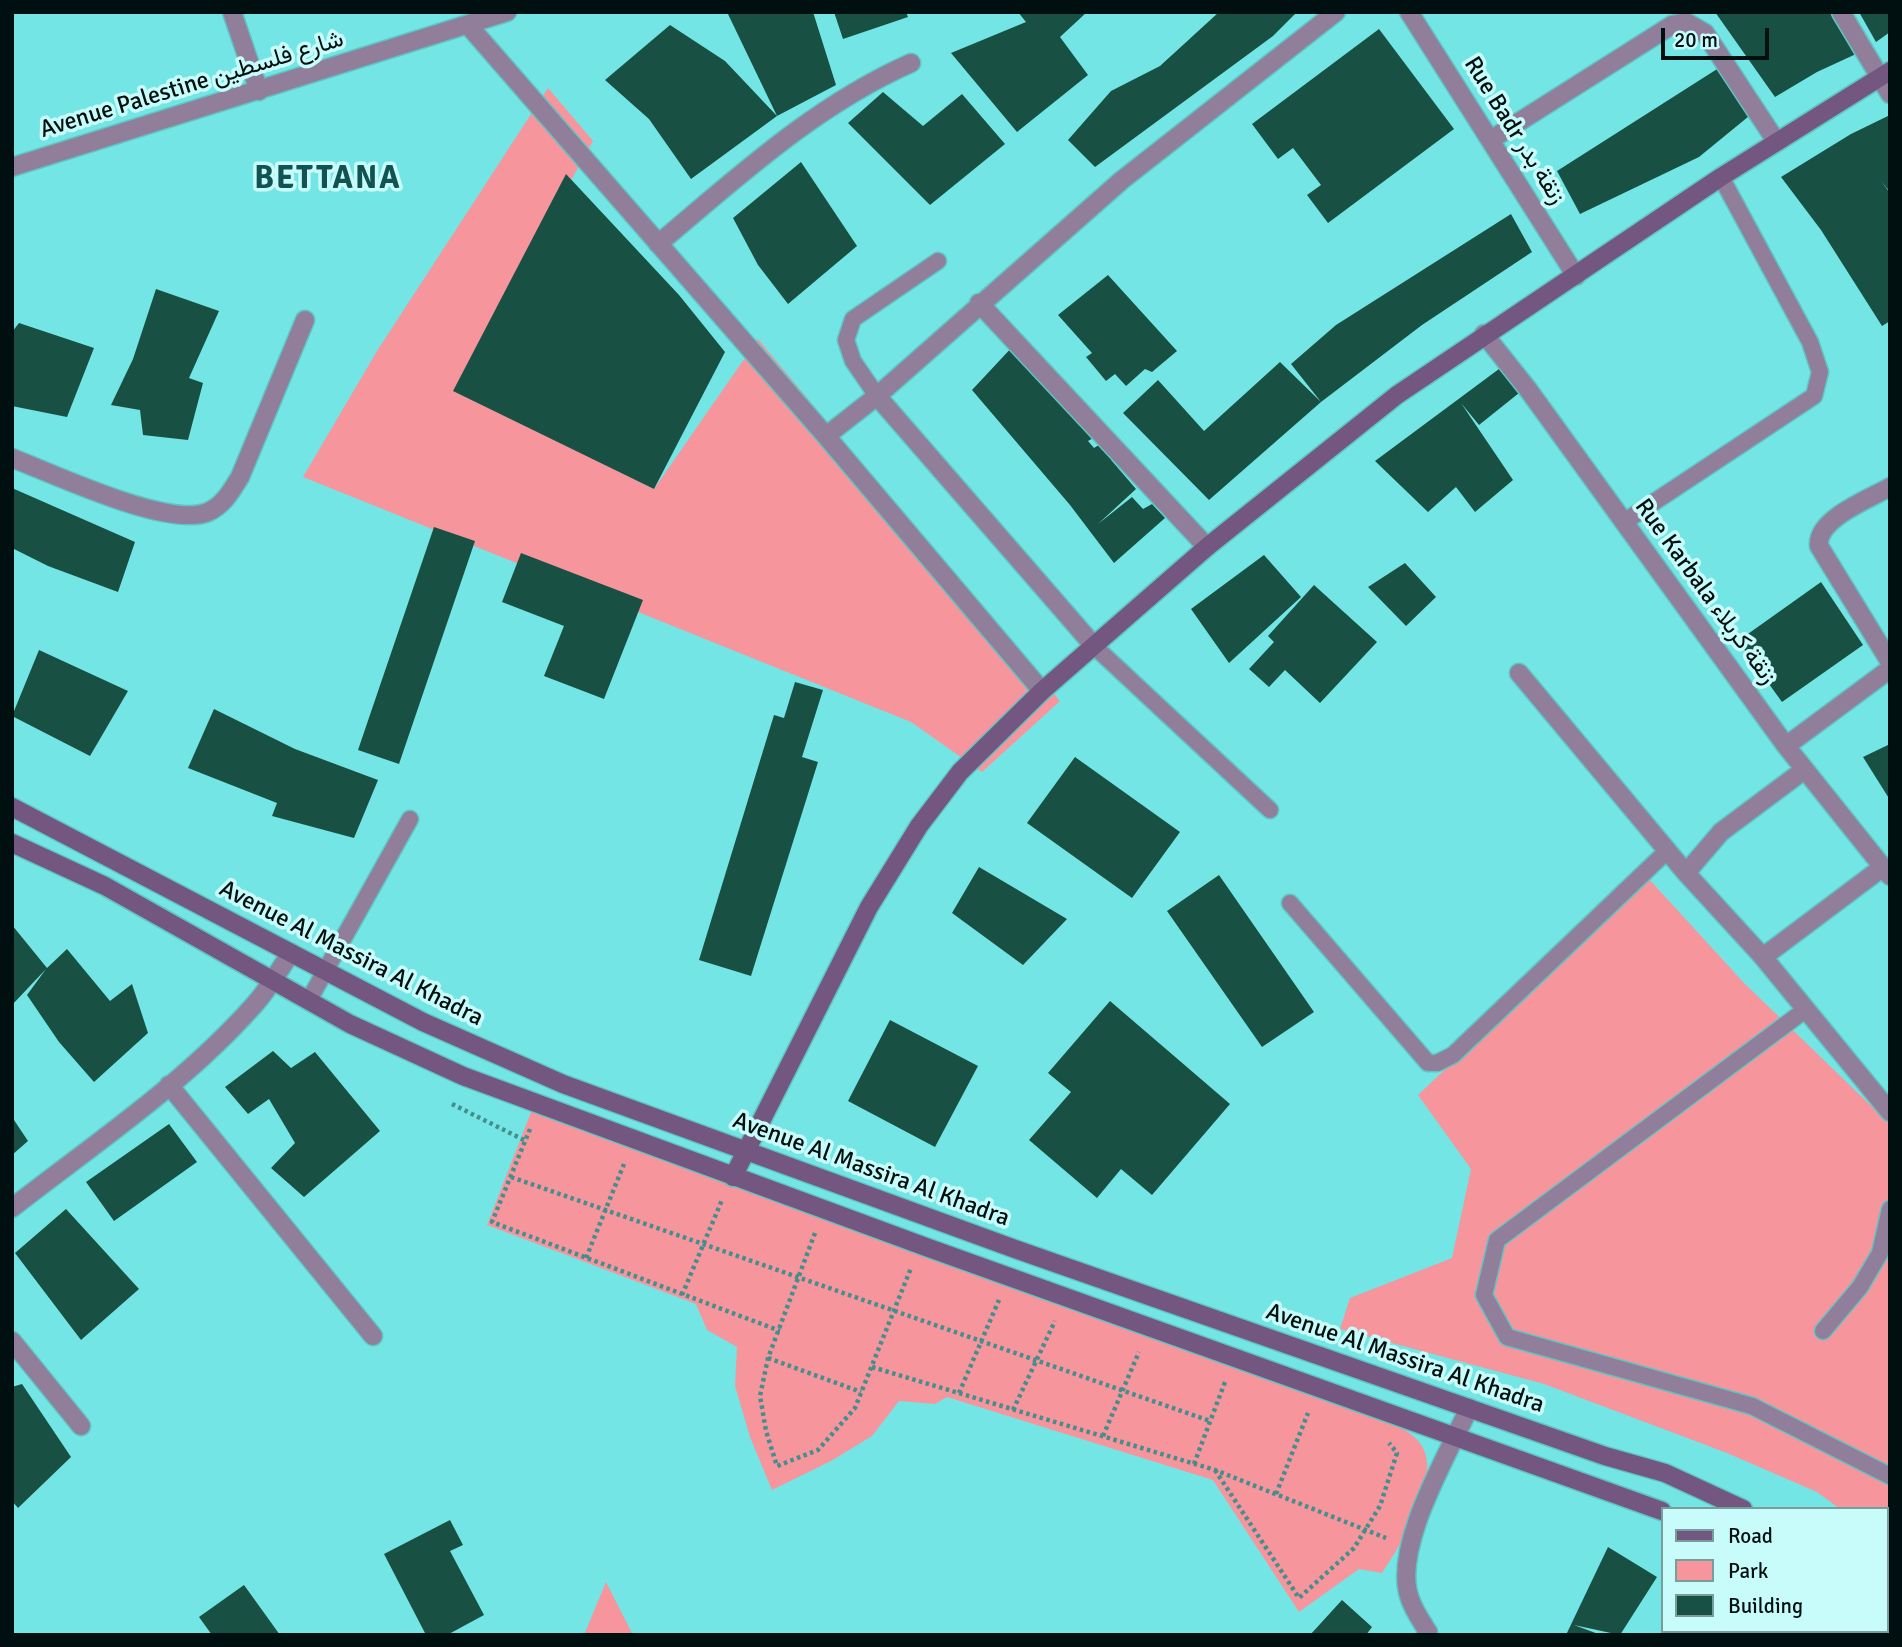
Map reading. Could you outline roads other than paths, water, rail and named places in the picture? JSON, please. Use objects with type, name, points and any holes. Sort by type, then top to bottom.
[{"type":"main road","points":[[733,1177],[869,907],[919,826],[960,772],[1042,691],[1207,547],[1397,395],[1721,177],[1884,74]]},
{"type":"main road","name":"Avenue Al Massira Al Khadra","points":[[12,807],[423,1022],[551,1079],[1015,1249],[1469,1408],[1665,1473],[1738,1507]]},
{"type":"main road","points":[[12,843],[105,886],[309,1000],[406,1051],[464,1076],[733,1177],[1660,1510]]},
{"type":"street","points":[[232,12],[259,91]]},
{"type":"street","name":"Avenue Palestine شارع فلسطين","points":[[12,167],[507,12]]},
{"type":"street","points":[[826,436],[877,396],[979,303],[1122,180],[1336,12]]},
{"type":"street","name":"Rue Badr زنقة بدر","points":[[1409,12],[1492,139],[1576,276]]},
{"type":"street","points":[[1841,12],[1884,74],[1890,94]]},
{"type":"street","points":[[1492,139],[1672,25],[1686,22],[1705,33],[1776,141]]},
{"type":"street","points":[[468,25],[826,436],[1042,691]]},
{"type":"street","points":[[658,244],[827,107],[867,83],[911,63]]},
{"type":"street","points":[[979,303],[1207,547]]},
{"type":"street","points":[[12,458],[149,510],[185,517],[207,512],[226,500],[240,477],[305,320]]},
{"type":"street","name":"Rue Karbala زنقة كربلاء","points":[[1484,334],[1786,746],[1886,871]]},
{"type":"street","points":[[877,396],[1094,646]]},
{"type":"street","points":[[1890,487],[1825,524],[1818,539],[1819,546],[1890,662]]},
{"type":"street","points":[[1786,746],[1890,669]]},
{"type":"street","points":[[1519,673],[1686,873],[1763,957],[1890,1112]]},
{"type":"street","points":[[1686,873],[1721,832],[1804,770]]},
{"type":"street","points":[[1763,957],[1886,871]]},
{"type":"street","points":[[12,1208],[169,1085],[216,1044],[255,1004],[291,953]]},
{"type":"street","points":[[169,1085],[373,1336]]},
{"type":"street","points":[[12,1341],[81,1426]]},
{"type":"street","points":[[1429,1634],[1409,1598],[1407,1570],[1410,1548],[1417,1523],[1469,1408]]},
{"type":"lane","points":[[1624,522],[1814,396],[1821,372],[1810,342],[1721,177]]},
{"type":"lane","points":[[877,396],[853,361],[846,340],[853,319],[938,261]]},
{"type":"lane","points":[[1094,646],[1270,810]]},
{"type":"lane","points":[[309,1000],[410,819]]},
{"type":"lane","points":[[1290,903],[1428,1063],[1437,1063],[1453,1055],[1667,850]]},
{"type":"lane","points":[[1805,1010],[1497,1240],[1484,1295],[1507,1337],[1752,1406],[1890,1476]]},
{"type":"lane","points":[[1824,1331],[1860,1287],[1880,1253],[1890,1209]]},
{"type":"district","name":"BETTANA","points":[[328,180]]}]
